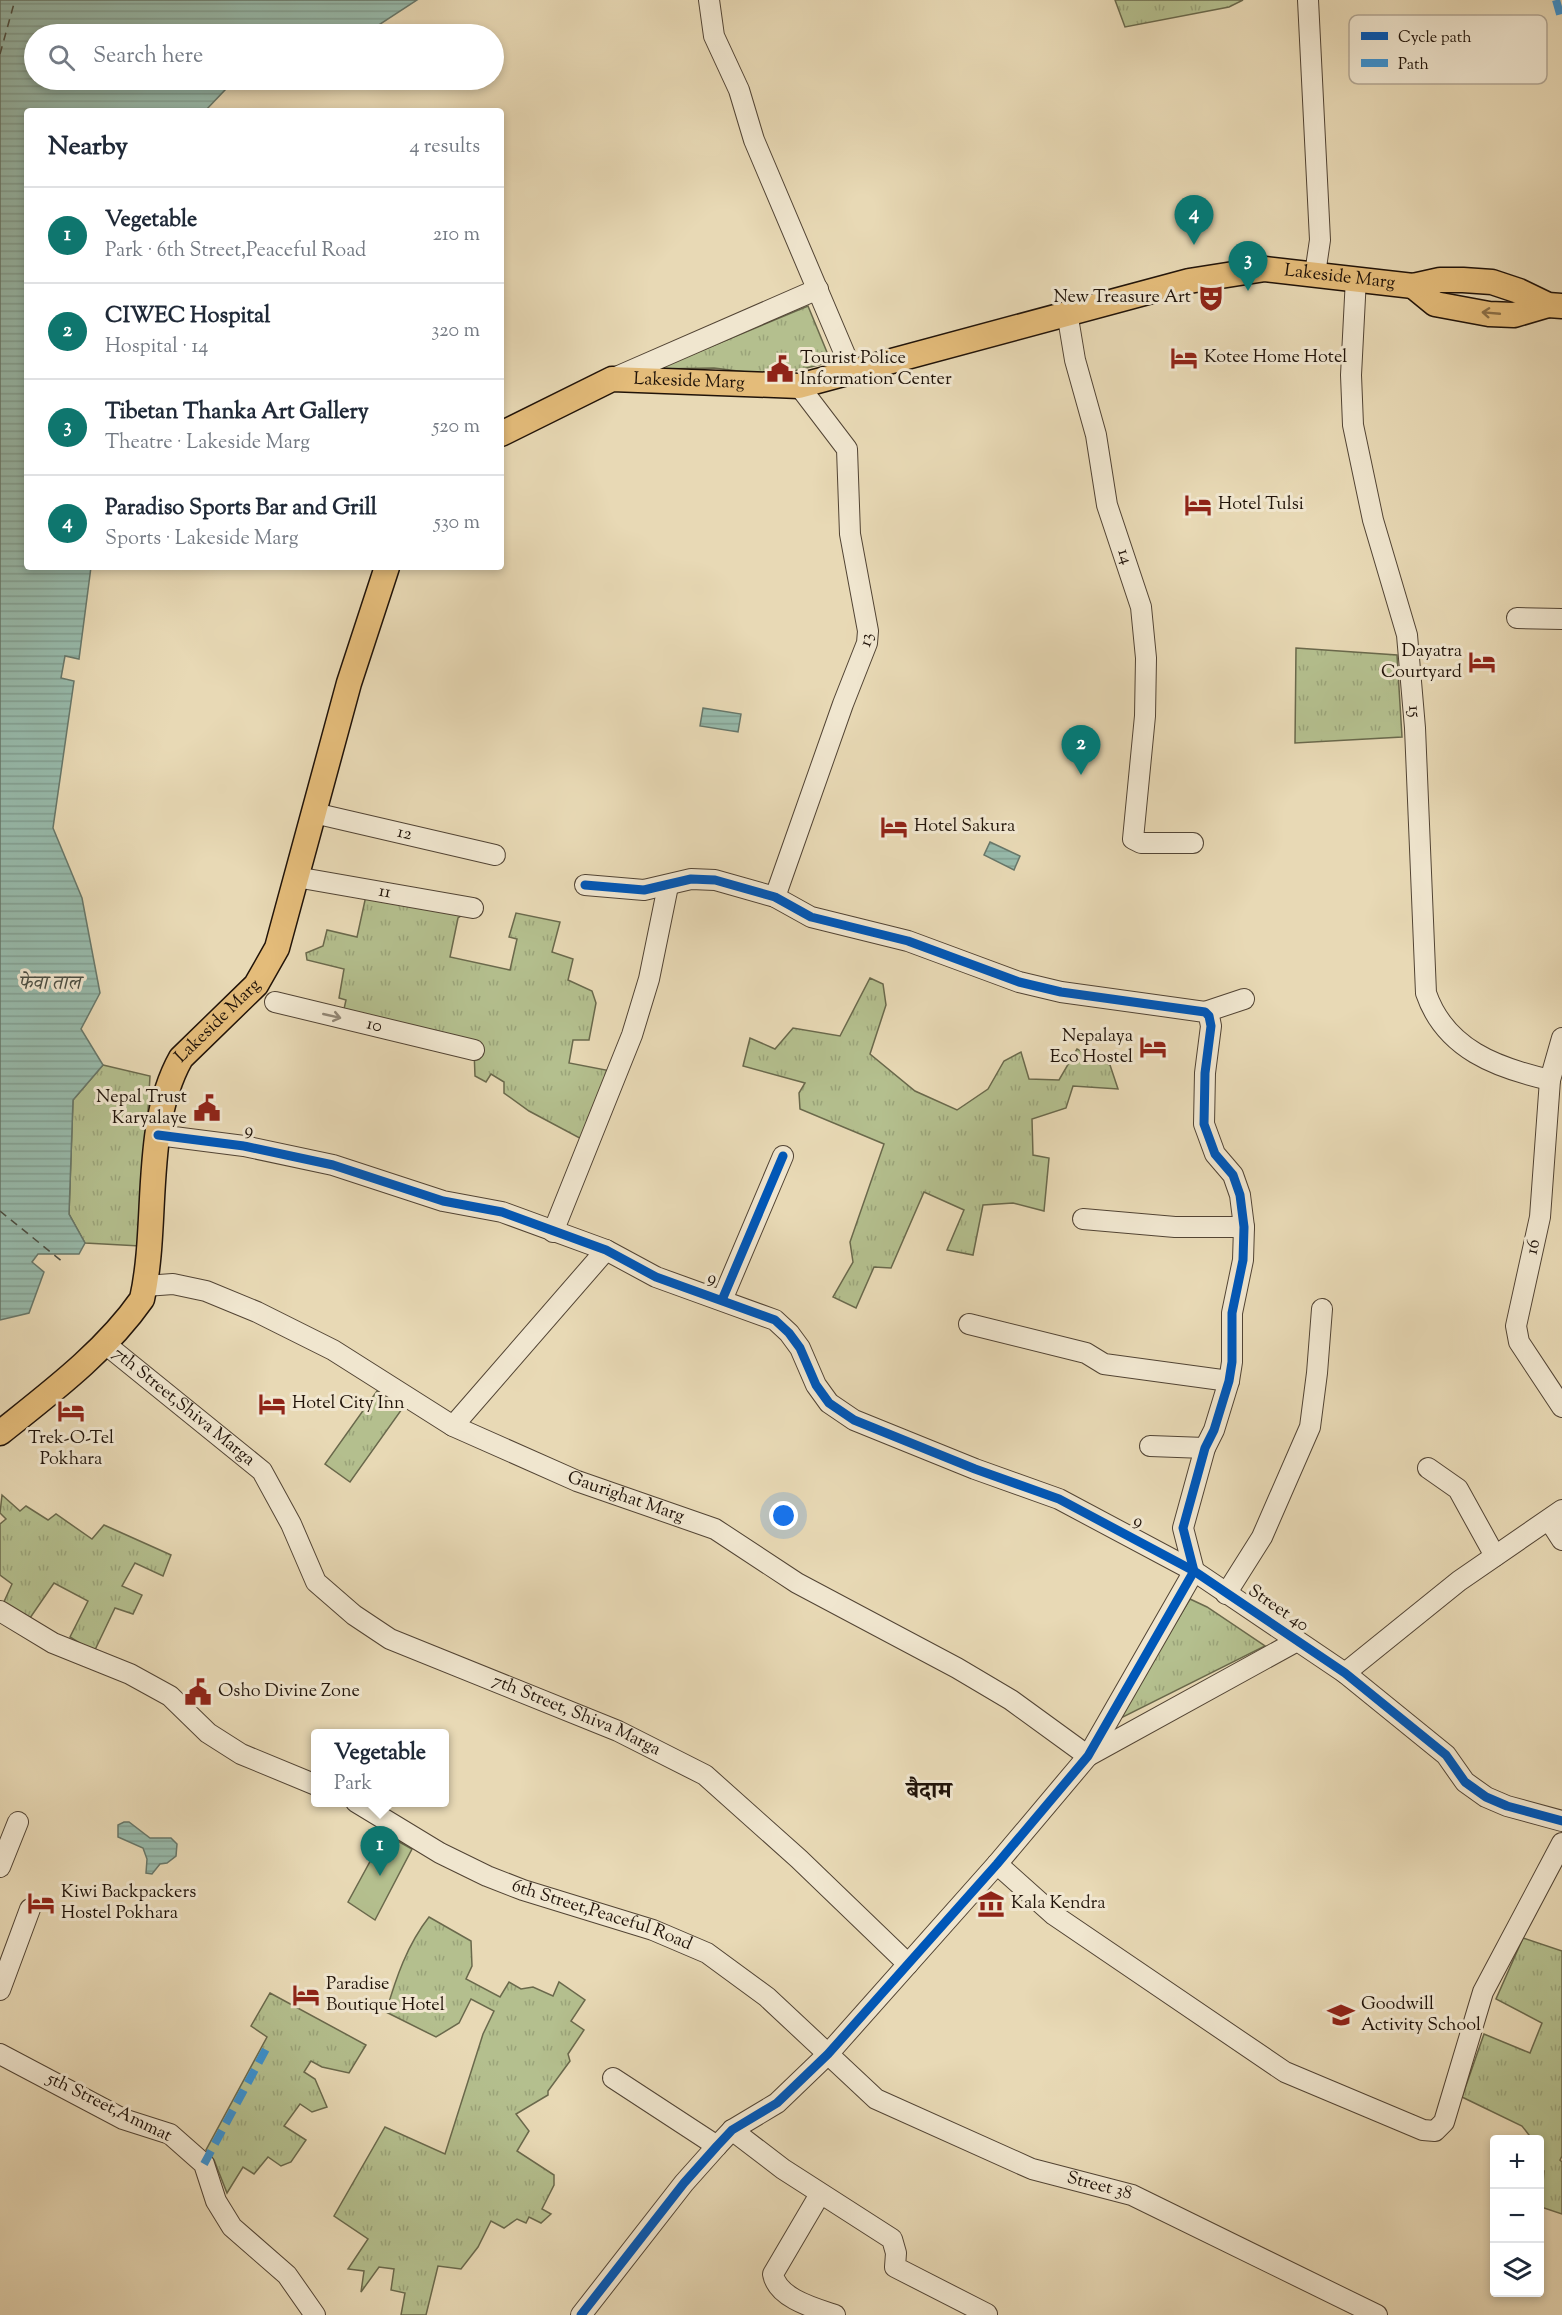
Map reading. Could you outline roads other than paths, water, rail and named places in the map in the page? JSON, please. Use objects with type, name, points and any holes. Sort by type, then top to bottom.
[{"type":"main road","name":"Lakeside Marg","points":[[504,433],[612,379],[799,386],[1067,312],[1221,274],[1265,269],[1413,286],[1440,280],[1492,282],[1555,305]]},
{"type":"main road","name":"Lakeside Marg","points":[[0,1432],[104,1343],[132,1314],[142,1299],[158,1135],[174,1071],[181,1058],[256,985],[277,948],[349,683],[386,570]]},
{"type":"street","points":[[709,0],[714,36],[739,90],[754,140],[852,371]]},
{"type":"street","points":[[1308,0],[1320,240],[1315,274]]},
{"type":"street","name":"15","points":[[1356,278],[1351,375],[1353,425],[1373,520],[1407,635],[1415,728],[1426,993],[1432,1009],[1440,1020],[1479,1057],[1517,1072],[1550,1080]]},
{"type":"street","points":[[612,379],[818,289]]},
{"type":"street","name":"14","points":[[1067,312],[1075,360],[1096,435],[1107,505],[1141,607],[1146,658],[1145,716],[1133,838],[1136,842],[1193,843]]},
{"type":"street","name":"13","points":[[775,897],[867,643],[868,631],[850,534],[847,449],[799,386]]},
{"type":"street","points":[[1517,618],[1562,619]]},
{"type":"street","name":"12","points":[[315,813],[495,855]]},
{"type":"street","name":"11","points":[[296,877],[472,908]]},
{"type":"street","points":[[585,885],[644,890],[692,879],[708,879],[775,897],[811,917],[908,941],[1019,982],[1061,992],[1206,1012],[1244,999]]},
{"type":"street","points":[[553,1232],[632,1035],[649,979],[668,886]]},
{"type":"street","name":"10","points":[[275,1002],[474,1050]]},
{"type":"street","points":[[581,2315],[591,2306],[684,2182],[732,2130],[777,2103],[828,2054],[997,1864],[1088,1756],[1194,1571],[1182,1528],[1205,1448],[1214,1430],[1229,1381],[1233,1305],[1243,1260],[1244,1227],[1240,1195],[1233,1175],[1215,1154],[1204,1124],[1205,1073],[1211,1026],[1206,1012]]},
{"type":"street","name":"16","points":[[1560,1049],[1550,1080],[1540,1217],[1516,1326],[1520,1342],[1562,1407]]},
{"type":"street","name":"9","points":[[158,1135],[244,1146],[333,1164],[443,1201],[502,1212],[606,1250],[656,1277],[775,1320],[800,1348],[816,1385],[829,1403],[854,1420],[975,1469],[1059,1499],[1194,1571]]},
{"type":"street","points":[[722,1300],[783,1156]]},
{"type":"street","points":[[1083,1219],[1175,1227],[1244,1227]]},
{"type":"street","points":[[453,1426],[606,1250]]},
{"type":"street","name":"Gaurighat Marg","points":[[145,1286],[173,1284],[206,1291],[257,1312],[333,1350],[453,1426],[577,1481],[716,1529],[797,1583],[957,1668],[1011,1700],[1088,1756]]},
{"type":"street","points":[[1226,1593],[1262,1538],[1310,1427],[1322,1309]]},
{"type":"street","points":[[969,1324],[1086,1353],[1104,1364],[1229,1381]]},
{"type":"street","name":"7th Street,Shiva Marga","points":[[104,1343],[262,1471]]},
{"type":"street","points":[[1150,1446],[1205,1448]]},
{"type":"street","points":[[1428,1468],[1458,1489],[1495,1556]]},
{"type":"street","name":"7th Street, Shiva Marga","points":[[262,1471],[291,1524],[316,1582],[354,1615],[390,1639],[618,1731],[705,1775],[799,1858],[908,1964]]},
{"type":"street","points":[[1345,1674],[1459,1581],[1556,1515],[1562,1540]]},
{"type":"street","name":"Street 40","points":[[1194,1571],[1345,1674],[1446,1755],[1465,1782],[1486,1797],[1527,1812],[1562,1821]]},
{"type":"street","points":[[0,1611],[52,1643],[130,1674],[170,1696],[208,1733],[241,1754],[311,1783]]},
{"type":"street","points":[[1088,1756],[1297,1641]]},
{"type":"street","name":"6th Street,Peaceful Road","points":[[363,1807],[440,1853],[487,1876],[523,1890],[653,1930],[707,1953],[767,1997],[828,2054]]},
{"type":"street","points":[[0,1867],[18,1822]]},
{"type":"street","points":[[997,1864],[1054,1915],[1285,2072],[1417,2128],[1435,2131],[1444,2122],[1483,1992],[1562,1843]]},
{"type":"street","points":[[0,1990],[30,1908]]},
{"type":"street","name":"5th Street,Ammat","points":[[0,2054],[123,2119],[170,2134],[204,2164],[216,2201],[232,2227],[287,2275],[315,2315]]},
{"type":"street","name":"Street 38","points":[[828,2054],[876,2099],[1032,2169],[1132,2195],[1377,2315]]},
{"type":"street","points":[[613,2078],[717,2146]]},
{"type":"street","points":[[732,2130],[820,2194],[891,2239],[896,2253],[895,2267],[987,2314]]},
{"type":"street","points":[[820,2194],[772,2274],[774,2283],[783,2291],[811,2307],[835,2315]]},
{"type":"water","name":"फेवा ताल","points":[[0,0],[417,0],[380,24],[24,24],[24,90],[225,90],[208,108],[24,108],[24,570],[91,570],[79,659],[65,656],[61,678],[74,681],[53,828],[82,898],[100,993],[81,1029],[103,1065],[73,1100],[69,1214],[85,1243],[79,1254],[38,1254],[32,1262],[44,1272],[29,1313],[0,1320]]},
{"type":"water","points":[[703,708],[741,714],[738,732],[700,726]]},
{"type":"water","points":[[990,842],[1020,856],[1014,870],[984,855]]},
{"type":"water","points":[[129,1822],[150,1838],[171,1838],[177,1844],[176,1856],[167,1863],[160,1864],[152,1874],[146,1873],[147,1859],[143,1848],[118,1837],[118,1825]]},
{"type":"place","name":"Paradiso Sports Bar and Grill","points":[[1194,245]]},
{"type":"place","name":"Tibetan Thanka Art Gallery","points":[[1248,291]]},
{"type":"place","name":"New Treasure Art","points":[[1211,298]]},
{"type":"place","name":"Kotee Home Hotel","points":[[1184,358]]},
{"type":"place","name":"Tourist Police Information Center","points":[[780,369]]},
{"type":"place","name":"Hotel Tulsi","points":[[1198,505]]},
{"type":"place","name":"Dayatra Courtyard","points":[[1482,662]]},
{"type":"place","name":"CIWEC Hospital","points":[[1081,775]]},
{"type":"place","name":"Hotel Sakura","points":[[894,827]]},
{"type":"place","name":"Nepalaya Eco Hostel","points":[[1153,1047]]},
{"type":"place","name":"Nepal Trust Karyalaye","points":[[207,1108]]},
{"type":"place","name":"Hotel City Inn","points":[[272,1404]]},
{"type":"place","name":"Trek-O-Tel Pokhara","points":[[71,1411]]},
{"type":"place","name":"Osho Divine Zone","points":[[198,1692]]},
{"type":"place","name":"Vegetable","points":[[380,1876]]},
{"type":"place","name":"Kiwi Backpackers Hostel Pokhara","points":[[41,1903]]},
{"type":"place","name":"Kala Kendra","points":[[991,1904]]},
{"type":"place","name":"Paradise Boutique Hotel","points":[[306,1995]]},
{"type":"place","name":"Goodwill Activity School","points":[[1341,2015]]},
{"type":"district","name":"बैदाम","points":[[929,1792]]}]
